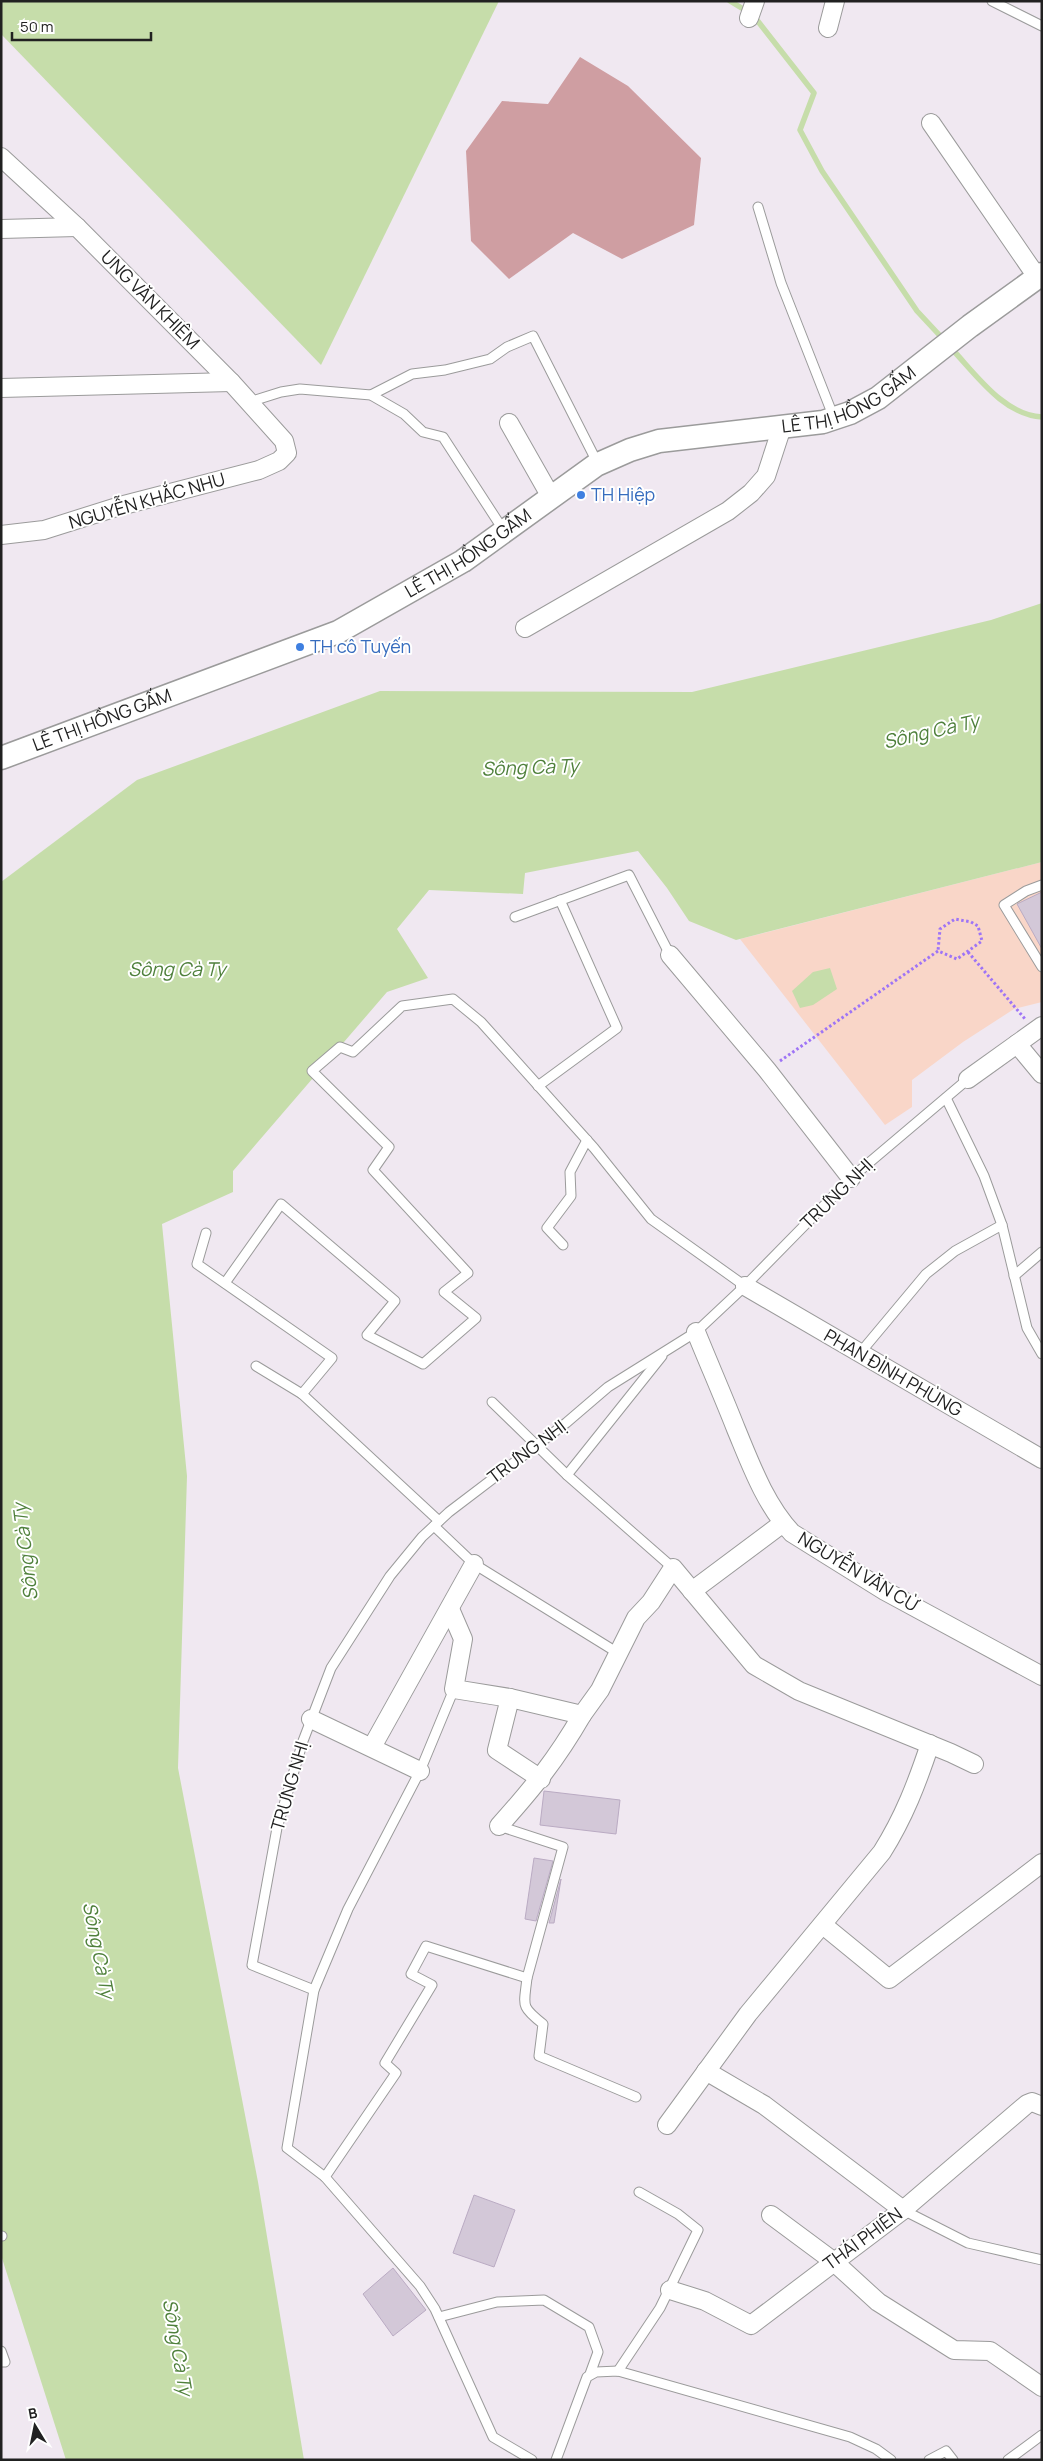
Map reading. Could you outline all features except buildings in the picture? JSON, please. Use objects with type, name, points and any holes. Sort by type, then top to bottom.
[{"type":"street","points":[[828,28],[835,1]]},
{"type":"street","points":[[931,123],[1040,275]]},
{"type":"street","name":"UNG VĂN KHIÊM","points":[[1,157],[77,227],[231,382],[284,441],[287,453]]},
{"type":"street","points":[[1,229],[77,227]]},
{"type":"street","name":"LÊ THỊ HỒNG GẤM","points":[[1,758],[338,632],[463,560],[598,464],[630,450],[659,441],[823,422],[850,413],[878,398],[970,326],[1040,275]]},
{"type":"street","points":[[1,388],[231,382]]},
{"type":"street","points":[[509,423],[551,497]]},
{"type":"street","points":[[525,628],[728,511],[751,493],[766,476],[782,427]]},
{"type":"street","name":"NGUYỄN KHẮC NHU","points":[[1,536],[44,530],[120,506],[259,470],[279,461],[287,453]]},
{"type":"street","points":[[670,955],[767,1070],[851,1178]]},
{"type":"street","name":"TRƯNG NHỊ","points":[[968,1079],[1039,1028]]},
{"type":"street","points":[[1017,1044],[1042,1074]]},
{"type":"street","name":"PHAN ĐÌNH PHÙNG","points":[[745,1286],[1042,1459]]},
{"type":"street","name":"NGUYỄN VĂN CỪ","points":[[696,1332],[751,1466],[783,1523],[808,1544],[885,1590],[1042,1676]]},
{"type":"street","points":[[692,1591],[783,1523]]},
{"type":"street","points":[[372,1747],[474,1564]]},
{"type":"street","points":[[499,1826],[541,1779],[560,1753],[582,1715],[600,1690],[636,1618],[651,1602],[673,1568],[754,1665],[799,1692],[930,1744],[974,1764]]},
{"type":"street","points":[[450,1609],[463,1639],[454,1689],[510,1698],[582,1715]]},
{"type":"street","points":[[510,1698],[497,1750],[541,1779]]},
{"type":"street","points":[[311,1719],[420,1771]]},
{"type":"street","points":[[667,2125],[748,2014],[878,1858],[900,1823],[912,1798],[930,1744]]},
{"type":"street","points":[[822,1925],[889,1979],[1042,1863]]},
{"type":"street","points":[[706,2070],[764,2105],[903,2210]]},
{"type":"street","name":"THÁI PHIÊN","points":[[670,2290],[706,2301],[751,2325],[833,2261],[903,2210],[1027,2104],[1032,2102],[1042,2106]]},
{"type":"street","points":[[771,2216],[833,2261],[878,2302],[954,2350],[990,2350],[1042,2387]]},
{"type":"lane","points":[[992,1],[1042,26]]},
{"type":"lane","points":[[758,207],[781,283],[834,418]]},
{"type":"lane","points":[[372,394],[412,374],[445,370],[490,359],[507,346],[533,336],[598,464]]},
{"type":"lane","points":[[250,402],[281,392],[300,389],[372,394],[404,414],[423,432],[443,437],[504,531]]},
{"type":"lane","points":[[515,917],[629,875],[670,955]]},
{"type":"lane","points":[[1042,885],[1026,891],[1004,904],[1042,967]]},
{"type":"lane","points":[[538,1086],[617,1028],[560,900]]},
{"type":"lane","points":[[226,1283],[281,1204],[395,1301],[368,1335],[423,1364],[476,1318],[444,1292],[468,1273],[374,1170],[390,1147],[312,1071],[340,1047],[353,1052],[402,1006],[453,999],[481,1022],[587,1140],[651,1219],[745,1286]]},
{"type":"lane","name":"TRƯNG NHỊ","points":[[314,1990],[252,1965],[277,1828],[311,1719],[339,1656],[390,1576],[436,1524],[578,1414],[608,1388],[696,1332],[745,1286],[851,1178],[968,1079]]},
{"type":"lane","points":[[946,1098],[984,1176],[1002,1225],[1028,1328],[1042,1354]]},
{"type":"lane","points":[[564,1245],[547,1228],[571,1196],[570,1172],[587,1140]]},
{"type":"lane","points":[[860,1353],[926,1274],[955,1251],[1002,1225]]},
{"type":"lane","points":[[206,1233],[197,1264],[332,1358],[302,1394]]},
{"type":"lane","points":[[1014,1276],[1042,1252]]},
{"type":"lane","points":[[567,1475],[666,1351]]},
{"type":"lane","points":[[256,1366],[302,1394],[436,1524],[474,1564],[618,1653]]},
{"type":"lane","points":[[492,1402],[567,1475],[673,1568]]},
{"type":"lane","points":[[454,1689],[420,1771],[348,1909],[314,1990],[287,2148],[325,2176],[420,2286],[439,2317],[493,2437],[532,2460]]},
{"type":"lane","points":[[499,1826],[563,1847],[527,1978],[524,2006],[527,2011],[543,2024],[538,2056],[636,2097]]},
{"type":"lane","points":[[325,2176],[396,2073],[384,2063],[432,1984],[411,1974],[426,1946],[527,1978]]},
{"type":"lane","points":[[618,2370],[660,2308],[698,2230],[678,2214],[639,2192]]},
{"type":"lane","points":[[903,2210],[968,2243],[1042,2260]]},
{"type":"lane","points":[[439,2317],[497,2302],[544,2300],[589,2326],[598,2352],[556,2460]]},
{"type":"lane","points":[[1,2351],[5,2362],[1,2362]]},
{"type":"lane","points":[[590,2374],[618,2370],[755,2412],[850,2437],[876,2449],[891,2460]]},
{"type":"lane","points":[[1008,2460],[1041,2438]]},
{"type":"lane","points":[[929,2460],[946,2451],[953,2460]]},
{"type":"path","points":[[767,1070],[938,951],[940,929],[955,919],[971,922],[978,926],[982,941],[968,952],[957,958],[938,951]]},
{"type":"path","points":[[968,952],[1014,1008],[1039,1028]]},
{"type":"shaded area","points":[[580,57],[628,86],[701,158],[694,225],[622,259],[573,233],[509,279],[471,241],[466,151],[502,101],[548,104]]},
{"type":"shaded area","points":[[1042,862],[1042,1002],[1014,1009],[963,1042],[912,1080],[912,1107],[885,1125],[740,939]]},
{"type":"water","points":[[1,1],[499,1],[321,365],[1,34]]},
{"type":"water","name":"Sông Cà Ty","points":[[1042,603],[1042,862],[736,940],[689,921],[667,888],[638,851],[525,873],[523,894],[429,890],[397,929],[428,978],[387,992],[233,1171],[233,1192],[162,1224],[187,1476],[178,1768],[258,2182],[304,2460],[66,2460],[1,2255],[1,882],[137,780],[380,691],[692,692],[991,620]]},
{"type":"water","points":[[830,968],[837,989],[813,1005],[800,1008],[792,991],[813,972]]},
{"type":"waterway","points":[[730,1],[753,15],[814,93],[800,130],[822,171],[917,311],[944,340]]},
{"type":"waterway","points":[[950,347],[1002,401],[1015,409],[1042,417]]},
{"type":"place","name":"TH Hiệp","points":[[581,495]]},
{"type":"place","name":"TH cô Tuyến","points":[[300,647]]}]
